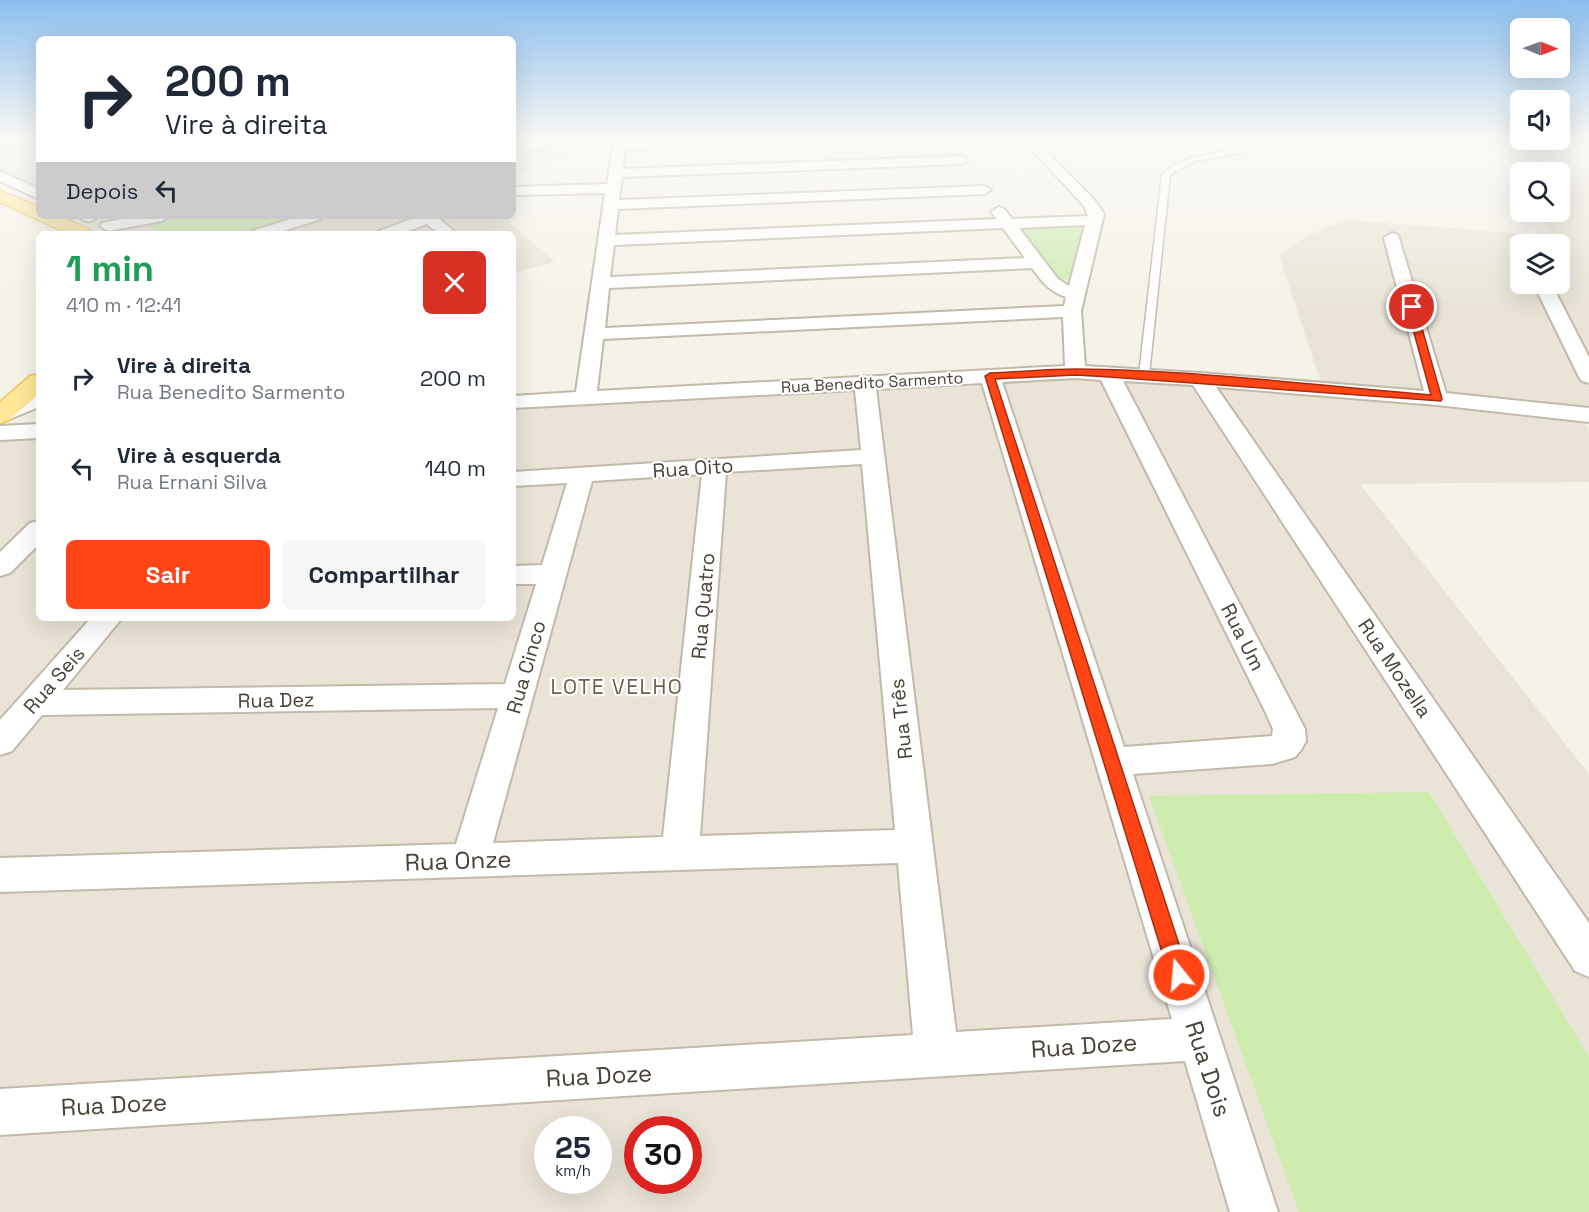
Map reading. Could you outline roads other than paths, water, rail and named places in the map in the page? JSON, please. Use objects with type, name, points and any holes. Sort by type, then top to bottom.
[{"type":"main road","points":[[3,198],[36,213]]},
{"type":"main road","points":[[70,219],[87,221]]},
{"type":"main road","points":[[0,416],[36,384]]},
{"type":"street","points":[[586,397],[613,198]]},
{"type":"street","points":[[989,198],[1057,287],[1074,303]]},
{"type":"street","points":[[1076,372],[1074,303],[1096,214],[1084,198]]},
{"type":"street","points":[[108,226],[146,219]]},
{"type":"street","points":[[268,231],[306,219]]},
{"type":"street","points":[[393,231],[424,219]]},
{"type":"street","points":[[431,219],[445,231]]},
{"type":"street","points":[[607,240],[1094,220]]},
{"type":"street","points":[[87,221],[119,231]]},
{"type":"street","points":[[1392,237],[1437,399]]},
{"type":"street","points":[[601,283],[1038,263]]},
{"type":"street","points":[[1548,294],[1589,377]]},
{"type":"street","points":[[595,334],[1074,303]]},
{"type":"street","name":"Rua Benedito Sarmento","points":[[516,402],[1076,372],[1200,379],[1437,399],[1589,416]]},
{"type":"street","name":"Rua Um","points":[[1109,374],[1289,729],[1289,741],[1283,747],[1272,750],[1112,762]]},
{"type":"street","name":"Rua Dois","points":[[990,376],[1254,1212]]},
{"type":"street","name":"Rua Mozella","points":[[1200,379],[1589,957]]},
{"type":"street","name":"Rua Três","points":[[866,383],[937,1055]]},
{"type":"street","points":[[0,416],[36,400]]},
{"type":"street","points":[[0,433],[36,431]]},
{"type":"street","name":"Rua Oito","points":[[516,479],[873,456]]},
{"type":"street","name":"Rua Quatro","points":[[680,854],[715,466]]},
{"type":"street","name":"Rua Cinco","points":[[470,860],[582,474]]},
{"type":"street","points":[[0,567],[36,532]]},
{"type":"street","points":[[516,575],[553,574]]},
{"type":"street","name":"Rua Seis","points":[[0,742],[105,621]]},
{"type":"street","name":"Rua Dez","points":[[34,703],[518,696]]},
{"type":"street","name":"Rua Onze","points":[[0,875],[915,846]]},
{"type":"street","name":"Rua Doze","points":[[0,1112],[1199,1039]]},
{"type":"lane","points":[[1144,375],[1163,198]]},
{"type":"district","name":"LOTE VELHO","points":[[617,687]]}]
